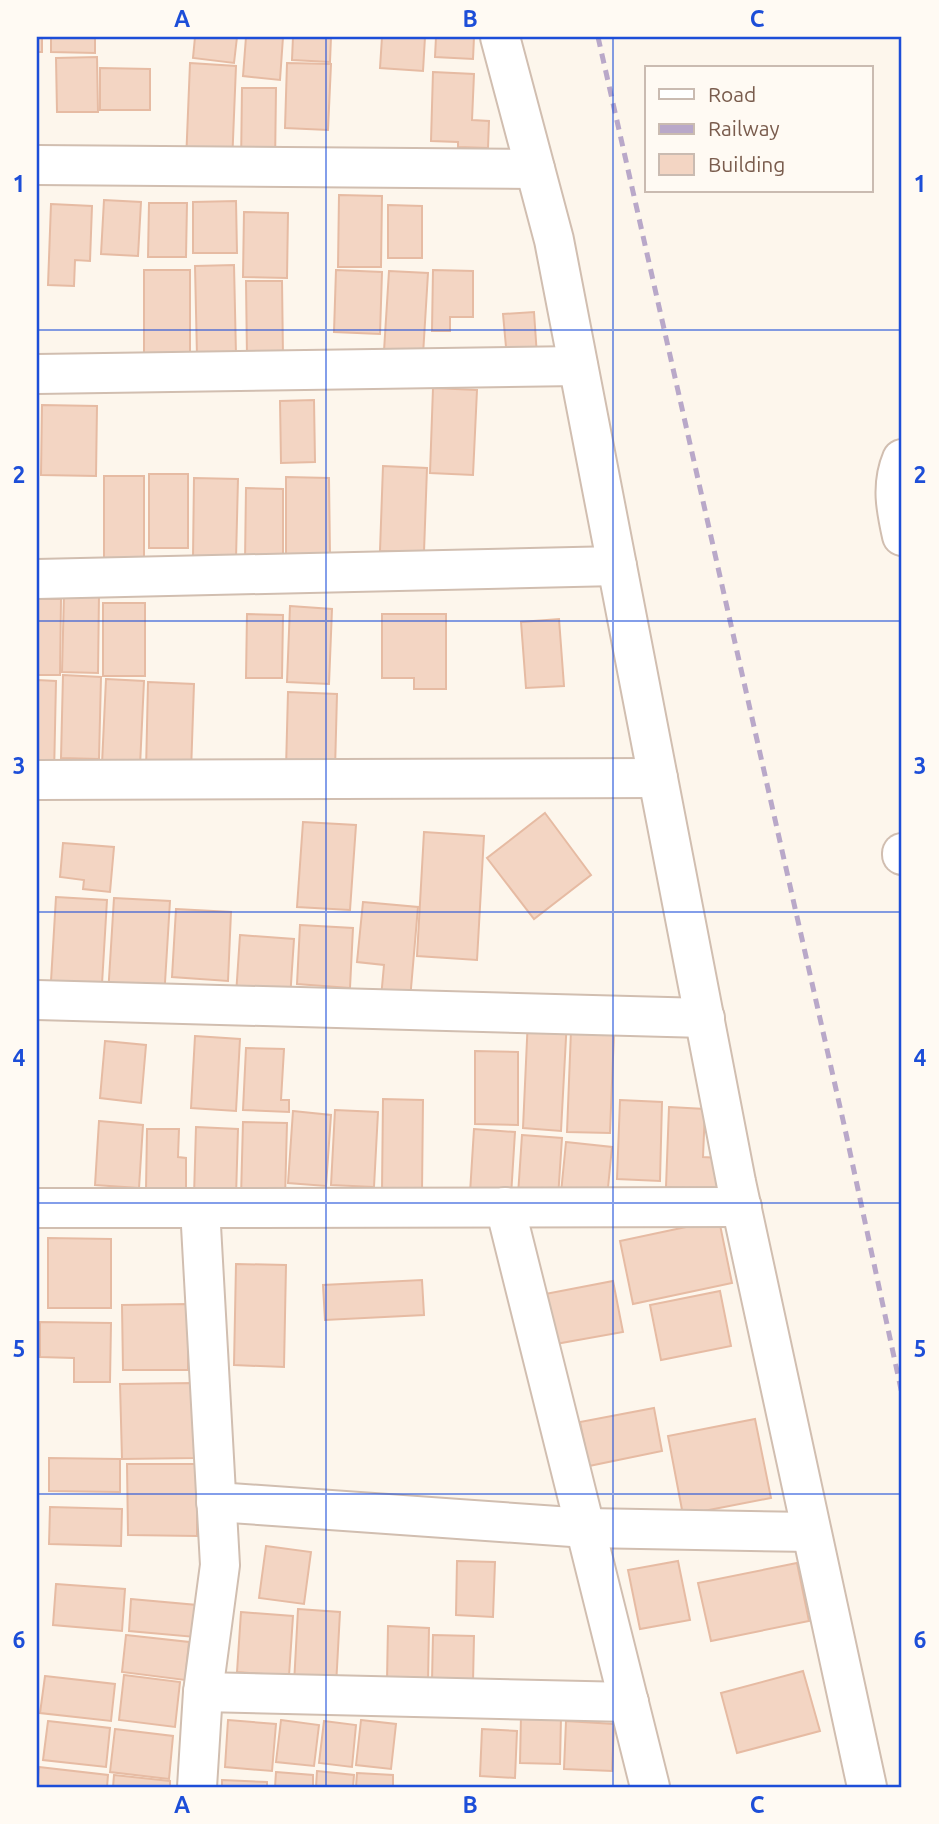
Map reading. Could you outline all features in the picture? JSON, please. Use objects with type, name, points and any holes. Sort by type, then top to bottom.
[{"type":"street","points":[[500,37],[554,240],[741,1206],[867,1787]]},
{"type":"street","points":[[37,165],[535,169]]},
{"type":"street","points":[[37,374],[578,366]]},
{"type":"street","points":[[902,459],[897,472],[894,503],[902,536]]},
{"type":"street","points":[[37,579],[617,566]]},
{"type":"street","points":[[37,780],[658,778]]},
{"type":"street","points":[[37,1000],[705,1018]]},
{"type":"street","points":[[37,1208],[741,1206]]},
{"type":"street","points":[[505,1207],[650,1787]]},
{"type":"street","points":[[197,1787],[203,1692],[220,1565],[200,1208]]},
{"type":"street","points":[[216,1502],[586,1528],[811,1532]]},
{"type":"street","points":[[203,1692],[629,1702]]},
{"type":"building","points":[[37,37],[42,37],[42,52],[37,52]]},
{"type":"building","points":[[51,37],[95,37],[95,53],[51,52]]},
{"type":"building","points":[[195,37],[237,37],[234,63],[193,58]]},
{"type":"building","points":[[246,37],[283,37],[280,80],[243,76]]},
{"type":"building","points":[[293,37],[331,37],[330,62],[292,60]]},
{"type":"building","points":[[382,37],[425,37],[423,71],[380,68]]},
{"type":"building","points":[[436,37],[474,37],[473,59],[435,57]]},
{"type":"building","points":[[97,57],[98,112],[57,112],[56,58]]},
{"type":"building","points":[[190,63],[236,66],[232,164],[186,162]]},
{"type":"building","points":[[287,63],[331,64],[328,130],[285,128]]},
{"type":"building","points":[[100,68],[150,69],[150,110],[100,110]]},
{"type":"building","points":[[433,72],[474,74],[472,120],[489,121],[488,148],[458,147],[458,142],[431,141]]},
{"type":"building","points":[[242,88],[276,88],[275,166],[241,165]]},
{"type":"building","points":[[339,195],[382,196],[381,267],[338,267]]},
{"type":"building","points":[[104,200],[141,202],[138,256],[101,254]]},
{"type":"building","points":[[236,201],[237,253],[193,253],[193,202]]},
{"type":"building","points":[[149,203],[187,203],[186,257],[148,257]]},
{"type":"building","points":[[51,204],[92,206],[90,261],[75,260],[74,286],[48,285]]},
{"type":"building","points":[[388,205],[422,206],[422,258],[388,258]]},
{"type":"building","points":[[244,212],[288,213],[287,278],[243,277]]},
{"type":"building","points":[[234,265],[236,355],[197,356],[195,266]]},
{"type":"building","points":[[144,270],[190,270],[190,360],[144,360]]},
{"type":"building","points":[[336,270],[382,272],[380,334],[334,332]]},
{"type":"building","points":[[433,270],[473,271],[473,317],[450,317],[450,331],[432,331]]},
{"type":"building","points":[[389,271],[428,273],[423,355],[384,351]]},
{"type":"building","points":[[246,281],[282,281],[283,357],[247,357]]},
{"type":"building","points":[[534,312],[537,356],[507,358],[503,314]]},
{"type":"building","points":[[433,388],[477,390],[473,475],[430,473]]},
{"type":"building","points":[[314,400],[315,462],[281,463],[280,401]]},
{"type":"building","points":[[42,405],[97,406],[96,476],[41,475]]},
{"type":"building","points":[[383,466],[427,468],[424,552],[380,551]]},
{"type":"building","points":[[149,474],[188,474],[188,548],[149,548]]},
{"type":"building","points":[[104,476],[144,476],[144,567],[104,567]]},
{"type":"building","points":[[286,477],[329,478],[330,557],[286,556]]},
{"type":"building","points":[[194,478],[238,479],[236,559],[193,558]]},
{"type":"building","points":[[246,488],[283,489],[283,562],[245,562]]},
{"type":"building","points":[[64,594],[99,594],[98,673],[62,672]]},
{"type":"building","points":[[37,599],[61,599],[60,675],[37,675]]},
{"type":"building","points":[[103,603],[145,603],[145,676],[103,676]]},
{"type":"building","points":[[290,606],[332,609],[329,684],[287,682]]},
{"type":"building","points":[[247,614],[283,615],[282,678],[246,678]]},
{"type":"building","points":[[382,614],[446,614],[446,689],[414,689],[414,678],[382,678]]},
{"type":"building","points":[[559,619],[564,686],[526,688],[521,622]]},
{"type":"building","points":[[63,675],[101,677],[99,759],[61,758]]},
{"type":"building","points":[[106,679],[144,681],[140,766],[102,764]]},
{"type":"building","points":[[37,680],[56,681],[54,776],[37,775]]},
{"type":"building","points":[[148,682],[194,684],[191,772],[146,771]]},
{"type":"building","points":[[288,692],[337,694],[335,770],[286,769]]},
{"type":"building","points":[[545,813],[591,875],[534,919],[487,858]]},
{"type":"building","points":[[303,822],[356,825],[350,910],[297,907]]},
{"type":"building","points":[[424,832],[484,836],[477,960],[417,956]]},
{"type":"building","points":[[63,843],[114,847],[110,892],[83,889],[84,880],[60,877]]},
{"type":"building","points":[[56,897],[107,900],[102,984],[51,981]]},
{"type":"building","points":[[114,898],[170,901],[164,999],[108,995]]},
{"type":"building","points":[[363,902],[418,907],[410,1000],[381,998],[384,965],[357,962]]},
{"type":"building","points":[[176,909],[231,912],[228,981],[172,977]]},
{"type":"building","points":[[300,925],[353,928],[350,988],[297,984]]},
{"type":"building","points":[[240,935],[294,939],[290,999],[236,995]]},
{"type":"building","points":[[528,1018],[567,1019],[561,1131],[523,1128]]},
{"type":"building","points":[[571,1030],[614,1032],[610,1133],[567,1132]]},
{"type":"building","points":[[195,1036],[240,1039],[236,1111],[191,1108]]},
{"type":"building","points":[[105,1041],[146,1045],[141,1103],[100,1098]]},
{"type":"building","points":[[246,1048],[284,1049],[281,1100],[289,1100],[289,1112],[243,1110]]},
{"type":"building","points":[[475,1051],[518,1052],[518,1125],[475,1124]]},
{"type":"building","points":[[383,1099],[423,1100],[422,1192],[382,1191]]},
{"type":"building","points":[[620,1100],[662,1102],[660,1181],[617,1179]]},
{"type":"building","points":[[669,1107],[705,1109],[703,1157],[720,1158],[718,1189],[666,1187]]},
{"type":"building","points":[[335,1110],[378,1112],[374,1187],[331,1185]]},
{"type":"building","points":[[293,1111],[331,1115],[326,1186],[288,1183]]},
{"type":"building","points":[[99,1121],[143,1125],[139,1188],[95,1185]]},
{"type":"building","points":[[243,1122],[287,1123],[285,1199],[241,1197]]},
{"type":"building","points":[[196,1127],[238,1129],[236,1197],[194,1196]]},
{"type":"building","points":[[147,1129],[179,1129],[178,1157],[186,1158],[186,1190],[146,1190]]},
{"type":"building","points":[[474,1129],[515,1132],[511,1196],[470,1193]]},
{"type":"building","points":[[522,1135],[562,1138],[558,1198],[518,1195]]},
{"type":"building","points":[[566,1142],[612,1147],[607,1198],[561,1193]]},
{"type":"building","points":[[719,1220],[732,1283],[633,1304],[620,1241]]},
{"type":"building","points":[[48,1238],[111,1239],[111,1308],[48,1308]]},
{"type":"building","points":[[236,1264],[286,1265],[284,1367],[234,1365]]},
{"type":"building","points":[[422,1280],[424,1315],[325,1320],[323,1285]]},
{"type":"building","points":[[613,1281],[623,1332],[550,1345],[540,1295]]},
{"type":"building","points":[[720,1291],[731,1346],[661,1360],[650,1305]]},
{"type":"building","points":[[188,1304],[188,1370],[123,1370],[122,1305]]},
{"type":"building","points":[[40,1322],[111,1323],[110,1382],[74,1382],[74,1358],[40,1357]]},
{"type":"building","points":[[193,1383],[195,1458],[122,1459],[120,1384]]},
{"type":"building","points":[[654,1408],[662,1451],[589,1466],[580,1422]]},
{"type":"building","points":[[755,1419],[771,1498],[683,1515],[668,1436]]},
{"type":"building","points":[[49,1458],[120,1459],[120,1492],[49,1491]]},
{"type":"building","points":[[127,1464],[197,1464],[197,1536],[128,1535]]},
{"type":"building","points":[[50,1507],[122,1509],[121,1546],[49,1544]]},
{"type":"building","points":[[266,1546],[311,1552],[304,1604],[259,1598]]},
{"type":"building","points":[[457,1561],[495,1562],[493,1617],[456,1615]]},
{"type":"building","points":[[678,1561],[690,1620],[640,1629],[628,1570]]},
{"type":"building","points":[[797,1563],[809,1621],[711,1641],[698,1583]]},
{"type":"building","points":[[56,1584],[125,1589],[122,1631],[53,1625]]},
{"type":"building","points":[[131,1599],[197,1605],[195,1637],[129,1631]]},
{"type":"building","points":[[298,1609],[340,1612],[336,1686],[294,1684]]},
{"type":"building","points":[[241,1612],[293,1616],[289,1676],[237,1672]]},
{"type":"building","points":[[388,1626],[429,1628],[428,1683],[387,1681]]},
{"type":"building","points":[[126,1635],[189,1642],[185,1680],[122,1672]]},
{"type":"building","points":[[433,1635],[474,1636],[473,1682],[432,1681]]},
{"type":"building","points":[[803,1671],[820,1731],[737,1753],[721,1693]]},
{"type":"building","points":[[124,1675],[180,1682],[175,1727],[119,1720]]},
{"type":"building","points":[[45,1676],[115,1684],[111,1721],[40,1713]]},
{"type":"building","points":[[521,1715],[561,1717],[560,1764],[520,1763]]},
{"type":"building","points":[[228,1720],[276,1724],[272,1771],[225,1767]]},
{"type":"building","points":[[281,1720],[319,1725],[314,1766],[276,1762]]},
{"type":"building","points":[[361,1720],[396,1724],[391,1769],[356,1765]]},
{"type":"building","points":[[48,1721],[110,1728],[106,1767],[43,1760]]},
{"type":"building","points":[[324,1721],[356,1725],[352,1767],[319,1763]]},
{"type":"building","points":[[566,1721],[614,1724],[612,1771],[564,1769]]},
{"type":"building","points":[[115,1729],[173,1736],[169,1779],[110,1772]]},
{"type":"building","points":[[482,1729],[517,1731],[515,1778],[480,1776]]},
{"type":"building","points":[[39,1767],[108,1775],[107,1787],[37,1787]]},
{"type":"building","points":[[317,1771],[354,1775],[353,1787],[316,1787]]},
{"type":"building","points":[[276,1772],[313,1775],[313,1787],[275,1787]]},
{"type":"building","points":[[357,1773],[393,1775],[393,1787],[356,1787]]},
{"type":"building","points":[[114,1775],[170,1781],[170,1787],[113,1787]]},
{"type":"building","points":[[222,1780],[267,1782],[267,1787],[222,1787]]},
{"type":"railway","points":[[598,37],[845,1129],[902,1394]]}]
